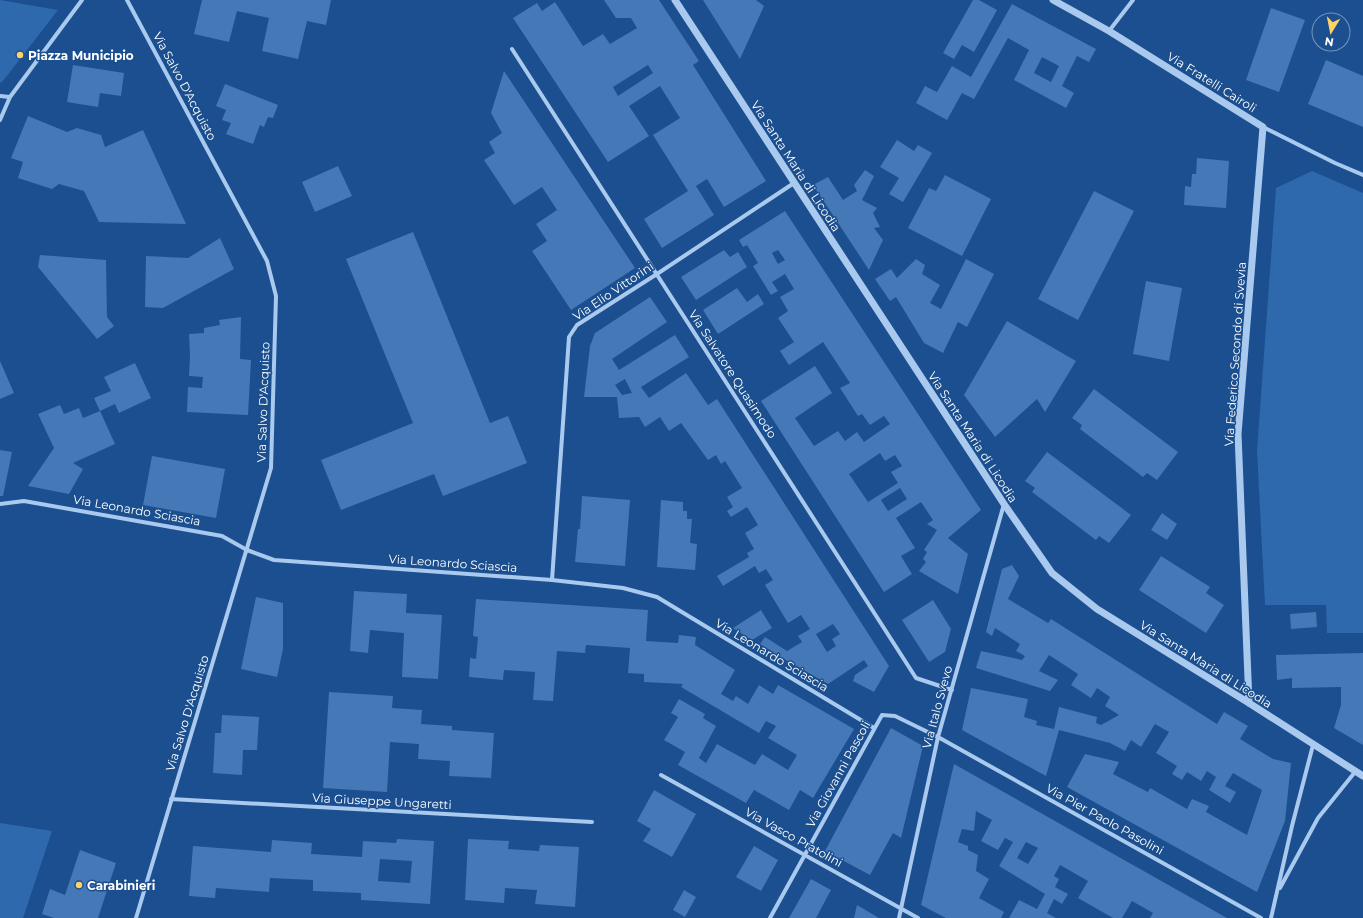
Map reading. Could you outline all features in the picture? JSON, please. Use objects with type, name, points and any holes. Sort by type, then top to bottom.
[{"type":"street","points":[[0,120],[10,97],[82,0]]},
{"type":"street","name":"Via Salvo D'Acquisto","points":[[127,0],[268,261],[276,296],[272,468],[136,918]]},
{"type":"street","name":"Via Santa Maria di Licodia","points":[[675,0],[1004,504],[1052,573],[1091,605],[1363,776]]},
{"type":"street","name":"Via Fratelli Cairoli","points":[[1053,0],[1109,31],[1263,127],[1335,163],[1363,175]]},
{"type":"street","points":[[1109,31],[1132,0]]},
{"type":"street","name":"Via Salvatore Quasimodo","points":[[512,48],[916,678],[952,690]]},
{"type":"street","points":[[0,96],[10,97]]},
{"type":"street","name":"Via Federico Secondo di Svevia","points":[[1249,703],[1238,434],[1263,127]]},
{"type":"street","name":"Via Elio Vittorini","points":[[552,580],[569,337],[577,325],[794,183]]},
{"type":"street","name":"Via Leonardo Sciascia","points":[[0,504],[24,501],[222,536],[248,550],[274,560],[552,580],[623,588],[657,597],[874,728]]},
{"type":"street","name":"Via Italo Svevo","points":[[899,918],[938,737],[1004,504]]},
{"type":"street","name":"Via Giovanni Pascoli","points":[[770,918],[882,715],[895,716],[938,737]]},
{"type":"street","name":"Via Pier Paolo Pasolini","points":[[938,737],[1262,918]]},
{"type":"street","points":[[1271,918],[1292,826],[1313,745]]},
{"type":"street","points":[[1277,893],[1318,818],[1355,772]]},
{"type":"street","name":"Via Vasco Pratolini","points":[[661,775],[918,918]]},
{"type":"street","name":"Via Giuseppe Ungaretti","points":[[171,799],[592,822]]},
{"type":"shaded area","name":"Piazza Municipio","points":[[0,0],[58,10],[0,83]]},
{"type":"shaded area","points":[[1312,171],[1363,193],[1363,633],[1327,633],[1326,605],[1265,605],[1257,451],[1276,188]]},
{"type":"shaded area","points":[[0,823],[52,831],[23,918],[0,918]]},
{"type":"building","points":[[202,0],[331,0],[326,25],[307,21],[298,59],[262,51],[269,18],[237,11],[229,42],[194,34]]},
{"type":"building","points":[[604,0],[659,0],[699,61],[693,65],[766,181],[724,207],[707,179],[696,186],[714,215],[662,248],[644,219],[688,191],[653,135],[680,118],[660,86],[629,106],[649,136],[608,162],[513,18],[537,3],[542,11],[555,2],[583,46],[603,34],[610,44],[637,28],[631,18],[616,18]],"holes":[[[648,65],[653,73],[618,96],[613,87]]]},
{"type":"building","points":[[703,0],[756,0],[764,6],[740,59]]},
{"type":"building","points":[[973,0],[979,0],[997,10],[974,52],[962,45],[954,59],[943,53]]},
{"type":"building","points":[[1012,4],[1096,49],[1089,62],[1077,56],[1062,86],[1074,93],[1066,108],[1014,80],[1029,50],[1008,38],[974,99],[962,93],[947,120],[916,103],[925,86],[937,92],[952,66],[971,77]],"holes":[[[1042,57],[1059,66],[1051,82],[1034,73]]]},
{"type":"building","points":[[1271,8],[1305,20],[1279,92],[1246,80]]},
{"type":"building","points":[[1326,60],[1363,76],[1363,127],[1308,104]]},
{"type":"building","points":[[73,65],[124,73],[121,96],[100,93],[98,107],[67,102]]},
{"type":"building","points":[[504,71],[635,268],[571,310],[532,251],[547,241],[536,224],[557,210],[542,187],[514,205],[484,160],[495,153],[489,142],[502,133],[491,113]]},
{"type":"building","points":[[225,84],[278,105],[273,118],[268,117],[264,127],[260,125],[253,144],[226,134],[231,123],[222,120],[226,110],[216,106]]},
{"type":"building","points":[[28,116],[67,132],[77,128],[101,135],[105,147],[143,130],[186,224],[99,222],[84,191],[59,184],[52,189],[18,178],[23,162],[11,158]]},
{"type":"building","points":[[897,140],[914,151],[918,145],[932,153],[903,202],[889,194],[899,178],[880,167]]},
{"type":"building","points":[[1197,158],[1229,161],[1226,208],[1184,205],[1185,186],[1191,187],[1192,174],[1196,174]]},
{"type":"building","points":[[338,166],[352,196],[315,212],[302,182]]},
{"type":"building","points":[[865,170],[874,176],[862,200],[877,208],[873,213],[880,227],[874,228],[883,240],[869,270],[813,185],[828,177],[843,200],[857,191],[854,185]]},
{"type":"building","points":[[945,175],[991,199],[962,256],[908,228],[929,188],[936,191]]},
{"type":"building","points":[[1094,191],[1134,211],[1078,320],[1038,299]]},
{"type":"building","points":[[785,211],[981,510],[948,538],[968,554],[958,594],[919,571],[926,562],[923,559],[927,552],[924,550],[937,530],[927,524],[933,520],[921,502],[896,518],[915,548],[901,556],[912,574],[884,592],[761,401],[815,366],[832,393],[795,418],[814,446],[838,431],[845,441],[857,432],[864,442],[890,424],[884,416],[870,425],[862,414],[858,416],[840,388],[850,383],[823,342],[789,365],[780,351],[794,342],[778,318],[788,311],[780,297],[794,289],[785,274],[772,282],[778,291],[771,295],[753,266],[758,263],[747,245],[743,247],[739,240]],"holes":[[[778,250],[785,260],[778,264],[772,253]],[[880,453],[885,461],[895,455],[902,466],[891,472],[898,483],[868,502],[849,474]],[[900,488],[907,499],[888,511],[881,500]]]},
{"type":"building","points":[[413,232],[490,423],[508,416],[527,463],[443,496],[434,474],[341,510],[321,460],[413,423],[346,259]]},
{"type":"building","points":[[220,238],[234,269],[163,308],[145,307],[146,256],[188,258]]},
{"type":"building","points":[[724,250],[730,257],[738,252],[747,267],[696,300],[681,277]]},
{"type":"building","points":[[40,255],[106,260],[107,317],[114,326],[97,339],[38,267]]},
{"type":"building","points":[[916,259],[925,265],[922,274],[940,285],[930,303],[941,309],[966,259],[994,274],[967,327],[958,322],[943,353],[924,343],[896,297],[890,301],[875,279],[891,269],[897,278]]},
{"type":"building","points":[[1146,281],[1182,288],[1169,361],[1133,354]]},
{"type":"building","points":[[737,288],[747,302],[758,294],[764,304],[718,334],[703,310]]},
{"type":"building","points":[[650,297],[667,322],[612,359],[619,370],[675,335],[689,357],[641,387],[649,398],[686,373],[708,405],[717,399],[889,666],[874,692],[853,681],[855,675],[868,666],[864,660],[828,684],[760,644],[765,637],[787,651],[802,642],[798,636],[810,629],[801,615],[788,623],[765,585],[773,580],[766,569],[759,573],[755,566],[723,586],[717,576],[749,557],[747,553],[754,549],[745,533],[758,525],[747,507],[731,517],[727,511],[733,507],[727,497],[742,488],[725,461],[721,464],[716,455],[708,460],[681,423],[669,431],[660,417],[645,427],[639,417],[619,418],[617,397],[584,397],[590,346],[595,333]],"holes":[[[625,379],[632,393],[622,395],[615,385]],[[833,624],[840,634],[832,639],[836,646],[827,652],[816,634]]]},
{"type":"building","points":[[241,317],[240,359],[251,360],[248,415],[187,412],[188,387],[202,388],[203,377],[189,376],[189,334],[204,333],[204,328],[220,325],[219,320]]},
{"type":"building","points":[[1007,321],[1076,361],[1045,412],[1037,399],[995,437],[964,395]]},
{"type":"building","points":[[0,361],[14,393],[0,399]]},
{"type":"building","points":[[135,363],[151,398],[119,413],[115,404],[100,411],[94,398],[111,391],[104,377]]},
{"type":"building","points":[[1094,389],[1178,452],[1157,480],[1147,473],[1143,477],[1080,429],[1082,425],[1072,418]]},
{"type":"building","points":[[60,405],[64,414],[79,408],[83,418],[100,411],[115,444],[73,463],[83,469],[69,494],[28,486],[54,448],[38,414]]},
{"type":"building","points":[[0,450],[12,452],[3,496],[0,496]]},
{"type":"building","points":[[1047,452],[1131,515],[1109,543],[1099,536],[1096,540],[1032,492],[1035,488],[1025,481]]},
{"type":"building","points":[[152,456],[225,469],[216,518],[143,505]]},
{"type":"building","points":[[582,496],[630,500],[625,566],[575,562],[578,529],[580,529]]},
{"type":"building","points":[[661,500],[683,502],[683,511],[687,511],[687,519],[692,519],[690,543],[697,544],[695,570],[657,567]]},
{"type":"building","points":[[1162,513],[1177,524],[1167,540],[1151,530]]},
{"type":"building","points":[[1161,556],[1210,587],[1206,593],[1224,605],[1206,633],[1139,590]]},
{"type":"building","points":[[1012,565],[1019,576],[1008,599],[1048,623],[1051,619],[1217,724],[1224,712],[1248,726],[1240,739],[1273,759],[1291,763],[1285,821],[1257,892],[1067,787],[1085,754],[1119,762],[1113,774],[1148,792],[1150,788],[1187,809],[1192,799],[1209,806],[1206,812],[1247,835],[1262,790],[1233,773],[1225,786],[1236,792],[1230,803],[1209,790],[1216,777],[1207,771],[1201,781],[1187,772],[1182,780],[1172,774],[1177,766],[1156,753],[1169,732],[1155,724],[1141,747],[1131,740],[1125,751],[1110,743],[1059,730],[1046,776],[962,730],[971,688],[1028,699],[1024,717],[1037,721],[1036,725],[1054,729],[1059,707],[1097,717],[1096,723],[1101,725],[1119,715],[1105,706],[1110,697],[1097,688],[1091,698],[1071,685],[1078,674],[1049,655],[1039,671],[1058,680],[1050,691],[976,668],[981,651],[1022,660],[1025,656],[1016,651],[1020,644],[995,628],[992,636],[986,632],[1002,569]]},
{"type":"building","points":[[354,591],[407,594],[406,613],[442,615],[438,679],[402,677],[404,633],[370,630],[368,653],[350,651]]},
{"type":"building","points":[[256,597],[283,603],[283,649],[277,677],[241,669]]},
{"type":"building","points":[[476,599],[648,610],[646,641],[678,643],[679,635],[696,637],[695,645],[735,670],[721,694],[733,701],[736,696],[748,704],[759,685],[773,694],[778,685],[854,729],[813,798],[800,790],[789,810],[754,790],[746,803],[678,765],[685,752],[664,740],[678,717],[671,713],[679,699],[705,714],[703,718],[716,726],[699,758],[706,763],[717,744],[755,765],[762,754],[788,770],[797,755],[768,738],[776,726],[766,721],[759,733],[681,687],[683,684],[644,682],[644,674],[628,673],[630,648],[586,645],[585,653],[557,651],[553,701],[533,700],[535,672],[504,670],[503,680],[469,677],[470,658],[476,659],[478,637],[473,636]]},
{"type":"building","points":[[933,600],[951,629],[945,652],[929,662],[902,620]]},
{"type":"building","points":[[761,610],[772,628],[752,640],[733,628]]},
{"type":"building","points":[[1316,612],[1317,627],[1291,629],[1290,614]]},
{"type":"building","points":[[1363,653],[1363,745],[1334,728],[1341,705],[1341,687],[1292,688],[1292,678],[1277,680],[1276,655]]},
{"type":"building","points":[[329,692],[393,696],[392,708],[422,710],[421,724],[452,726],[452,730],[494,733],[491,778],[449,776],[450,761],[418,759],[419,744],[390,742],[387,792],[323,788]]},
{"type":"building","points":[[222,715],[259,717],[257,750],[243,750],[242,775],[213,773],[215,733],[221,733]]},
{"type":"building","points":[[891,728],[923,746],[901,838],[893,833],[870,875],[825,851]]},
{"type":"building","points":[[954,764],[1227,918],[1150,918],[1153,913],[1132,901],[1122,918],[1113,918],[1078,898],[1088,881],[1060,865],[1054,876],[1059,879],[1055,887],[1068,894],[1062,904],[1054,899],[1047,913],[1056,918],[1009,918],[1019,900],[1037,909],[1045,894],[999,866],[1013,842],[1005,838],[998,850],[981,841],[992,820],[976,811],[974,831],[962,829],[958,842],[968,846],[968,850],[978,855],[976,871],[989,879],[979,898],[1004,912],[1001,918],[946,918],[921,905]],"holes":[[[1026,842],[1038,848],[1028,864],[1017,858]]]},
{"type":"building","points":[[654,790],[696,814],[672,857],[643,841],[651,829],[637,821]]},
{"type":"building","points":[[397,839],[434,841],[430,904],[361,900],[361,893],[313,891],[313,880],[270,878],[269,892],[216,888],[215,898],[189,896],[193,846],[271,852],[272,840],[312,843],[311,854],[362,857],[363,841],[396,843]],"holes":[[[380,859],[412,861],[410,883],[378,881]]]},
{"type":"building","points":[[468,839],[509,841],[508,849],[539,851],[540,845],[579,847],[575,907],[535,904],[537,890],[505,888],[504,903],[465,900]]},
{"type":"building","points":[[754,846],[778,860],[761,891],[736,877]]},
{"type":"building","points":[[80,850],[116,863],[98,918],[54,918],[42,914],[50,889],[65,895]]},
{"type":"building","points":[[811,879],[831,890],[816,918],[789,918]]},
{"type":"building","points":[[684,890],[696,897],[685,917],[673,910]]},
{"type":"building","points":[[857,905],[879,918],[854,918]]},
{"type":"place","name":"Piazza Municipio","points":[[20,55]]},
{"type":"place","name":"Carabinieri","points":[[79,885]]}]
